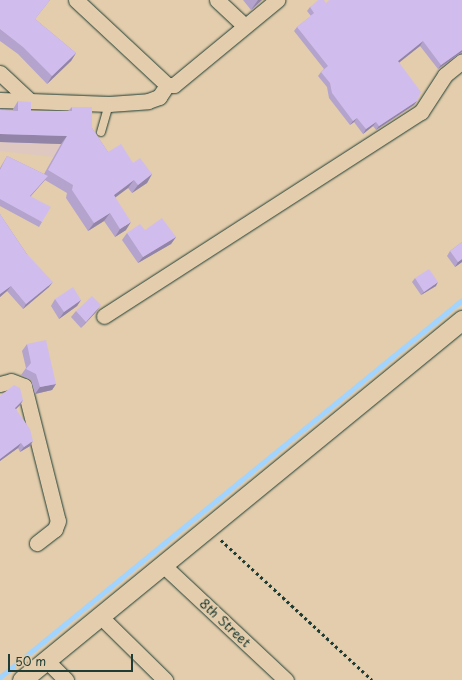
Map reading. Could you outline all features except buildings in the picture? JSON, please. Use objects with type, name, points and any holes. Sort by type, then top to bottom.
[{"type":"street","points":[[76,0],[167,85]]},
{"type":"street","points":[[217,0],[244,26]]},
{"type":"street","points":[[0,100],[109,104],[154,99],[167,85],[182,81],[244,26],[277,0]]},
{"type":"street","points":[[104,316],[421,112],[445,75],[462,61]]},
{"type":"street","points":[[0,73],[30,101]]},
{"type":"street","points":[[22,680],[164,566],[462,320]]},
{"type":"street","points":[[0,384],[11,381],[24,386],[58,521],[55,529],[37,543]]},
{"type":"street","name":"8th Street","points":[[164,566],[286,680]]},
{"type":"street","points":[[101,617],[165,680]]},
{"type":"street","points":[[47,661],[66,680]]},
{"type":"lane","points":[[101,132],[109,104]]},
{"type":"path","points":[[209,529],[372,680]]},
{"type":"shaded area","points":[[0,105],[88,110],[62,158],[0,151]]},
{"type":"waterway","points":[[0,677],[462,300]]}]
